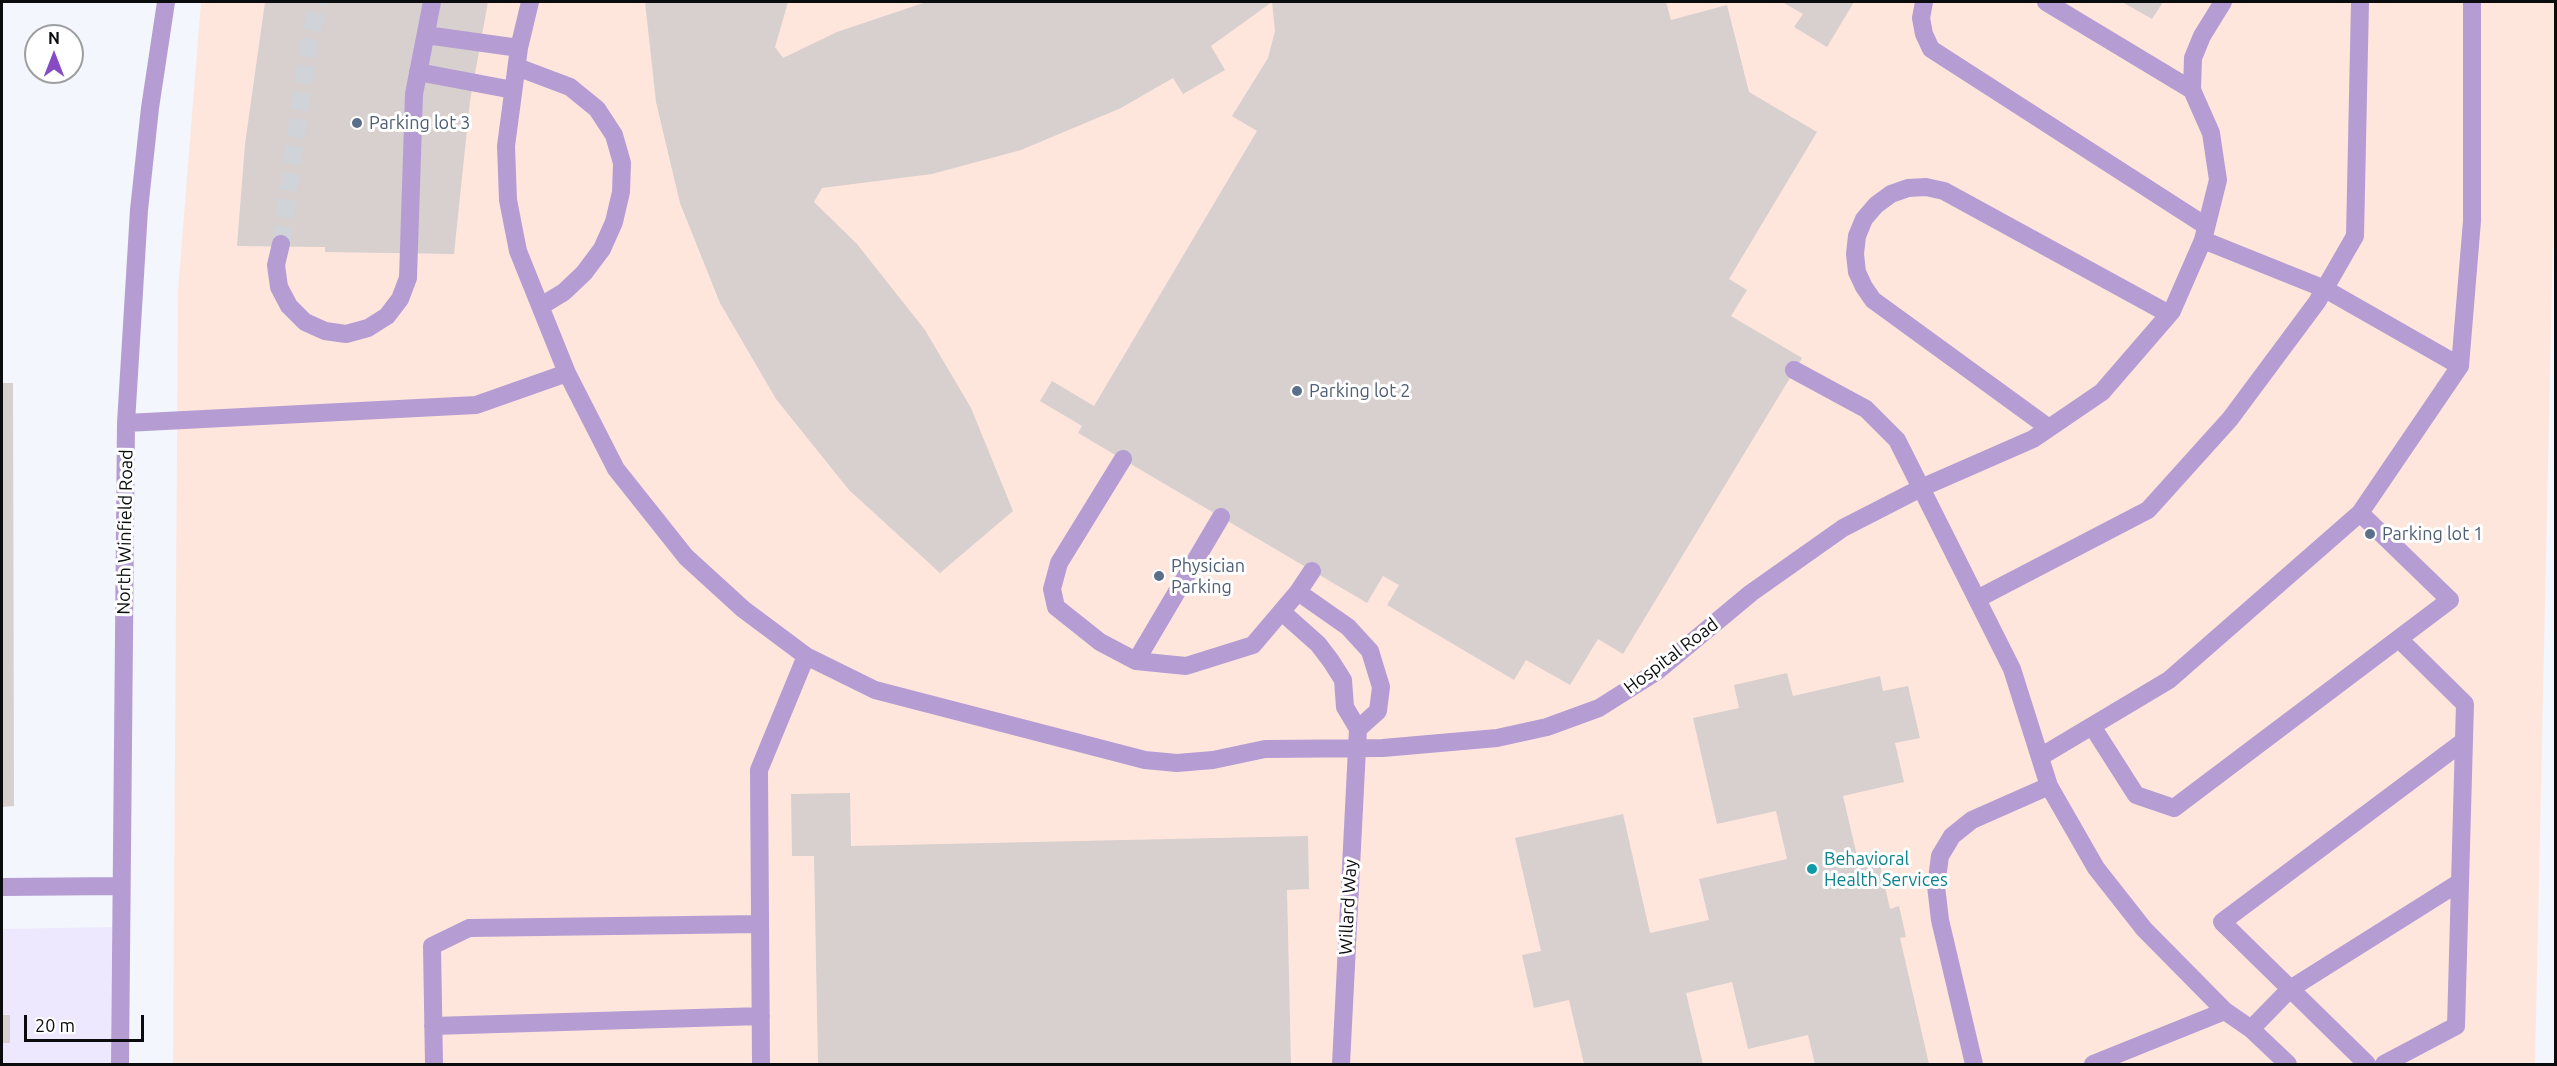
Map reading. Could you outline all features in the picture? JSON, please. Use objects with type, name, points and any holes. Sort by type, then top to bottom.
[{"type":"street","name":"North Winfield Road","points":[[120,1065],[126,423],[139,210],[150,108],[166,2]]},
{"type":"street","points":[[281,244],[276,265],[279,287],[289,306],[305,322],[325,331],[346,334],[368,328],[387,316],[400,299],[408,278],[414,94],[432,2]]},
{"type":"street","name":"Hospital Road","points":[[530,2],[519,48],[506,146],[508,200],[518,251],[567,374],[616,469],[686,557],[743,609],[806,656],[875,690],[1145,760],[1177,763],[1213,760],[1265,749],[1356,749],[1497,738],[1547,726],[1599,708],[1656,672],[1751,593],[1844,528],[1921,488],[2033,439],[2102,392],[2169,314],[2205,233],[2218,180],[2211,133],[2192,90]]},
{"type":"street","points":[[1924,2],[1921,18],[1924,34],[1931,49],[2205,233],[2325,289],[2460,366]]},
{"type":"street","points":[[2046,2],[2192,90],[2193,58],[2202,36],[2223,2]]},
{"type":"street","points":[[1977,599],[2148,510],[2230,419],[2325,289],[2355,236],[2360,2]]},
{"type":"street","points":[[2040,757],[2169,680],[2360,513],[2460,366],[2472,221],[2472,2]]},
{"type":"street","points":[[426,35],[519,48]]},
{"type":"street","points":[[517,67],[570,87],[597,109],[614,135],[622,163],[621,192],[614,222],[602,249],[584,273],[564,292],[541,306]]},
{"type":"street","points":[[418,72],[513,90]]},
{"type":"street","points":[[2049,428],[1873,300],[1857,272],[1855,254],[1857,236],[1864,219],[1876,205],[1891,194],[1908,188],[1926,187],[1944,191],[2169,314]]},
{"type":"street","points":[[1794,370],[1866,409],[1897,440],[2012,669],[2049,786],[2103,877],[2144,929],[2225,1011],[2251,1029],[2288,1065]]},
{"type":"street","points":[[126,423],[476,405],[567,374]]},
{"type":"street","points":[[1123,459],[1059,563],[1052,589],[1056,607],[1100,642],[1136,661],[1186,666],[1253,645],[1298,592],[1312,571]]},
{"type":"street","points":[[2092,726],[2136,795],[2174,808],[2450,600],[2360,513]]},
{"type":"street","points":[[1136,661],[1221,517]]},
{"type":"street","points":[[1282,612],[1318,644],[1331,661],[1343,680],[1345,706],[1358,729],[1378,711],[1381,687],[1370,651],[1348,627],[1298,592]]},
{"type":"street","points":[[2384,1065],[2456,1026],[2465,704],[2398,639]]},
{"type":"street","points":[[761,1065],[759,770],[806,656]]},
{"type":"street","name":"Willard Way","points":[[1341,1065],[1358,729]]},
{"type":"street","points":[[2367,1065],[2222,922],[2464,741]]},
{"type":"street","points":[[1974,1065],[1940,920],[1936,886],[1940,856],[1952,836],[1972,820],[2049,786]]},
{"type":"street","points":[[2251,1029],[2290,989],[2460,882]]},
{"type":"street","points":[[2,887],[120,886]]},
{"type":"street","points":[[434,1065],[432,946],[469,928],[760,924]]},
{"type":"street","points":[[2093,1065],[2225,1011]]},
{"type":"street","points":[[433,1026],[761,1016]]},
{"type":"shaded area","points":[[201,2],[2555,2],[2555,145],[2535,1064],[173,1064],[178,290]]},
{"type":"shaded area","points":[[112,927],[111,1064],[2,1064],[2,929]]},
{"type":"building","name":"Parking lot 3","points":[[265,2],[488,2],[470,101],[454,254],[325,252],[325,247],[237,246],[245,144]]},
{"type":"building","points":[[645,2],[788,2],[775,47],[783,58],[837,32],[926,2],[1272,2],[1211,46],[1225,70],[1183,94],[1173,78],[1121,108],[1021,150],[932,174],[822,188],[814,202],[857,244],[925,330],[971,408],[1013,511],[940,573],[849,490],[776,399],[720,303],[680,203],[656,102]]},
{"type":"building","points":[[1272,2],[1666,2],[1671,20],[1727,5],[1749,92],[1817,132],[1729,279],[1747,290],[1731,316],[1802,358],[1623,654],[1598,639],[1570,685],[1526,660],[1514,680],[1387,605],[1399,585],[1383,576],[1367,603],[1078,433],[1082,426],[1040,401],[1052,381],[1094,406],[1257,131],[1232,116],[1268,58],[1275,31]]},
{"type":"building","points":[[1782,2],[1854,2],[1827,47],[1794,27],[1803,14]]},
{"type":"building","points":[[2122,2],[2163,2],[2152,19]]},
{"type":"building","points":[[2,383],[13,383],[14,806],[2,807]]},
{"type":"building","name":"Behavioral Health Services","points":[[1787,673],[1793,696],[1880,676],[1883,691],[1908,686],[1920,738],[1895,743],[1904,782],[1843,796],[1857,856],[1877,852],[1890,909],[1899,906],[1906,937],[1900,938],[1929,1064],[1815,1064],[1808,1035],[1748,1049],[1732,982],[1686,993],[1703,1064],[1584,1064],[1569,1000],[1534,1008],[1522,955],[1541,951],[1515,838],[1623,814],[1650,933],[1709,920],[1699,879],[1787,859],[1776,811],[1717,824],[1693,718],[1739,708],[1734,685]]},
{"type":"building","points":[[850,793],[851,846],[1308,836],[1309,889],[1287,890],[1291,1064],[818,1064],[814,856],[792,856],[791,794]]},
{"type":"building","points":[[2,1015],[10,1015],[10,1043],[2,1043]]},
{"type":"tunnel","points":[[281,244],[308,50],[318,2]]},
{"type":"place","name":"Parking lot 3","points":[[357,123]]},
{"type":"place","name":"Parking lot 2","points":[[1297,391]]},
{"type":"place","name":"Parking lot 1","points":[[2370,534]]},
{"type":"place","name":"Physician Parking","points":[[1159,576]]},
{"type":"place","name":"Behavioral Health Services","points":[[1812,869]]}]
